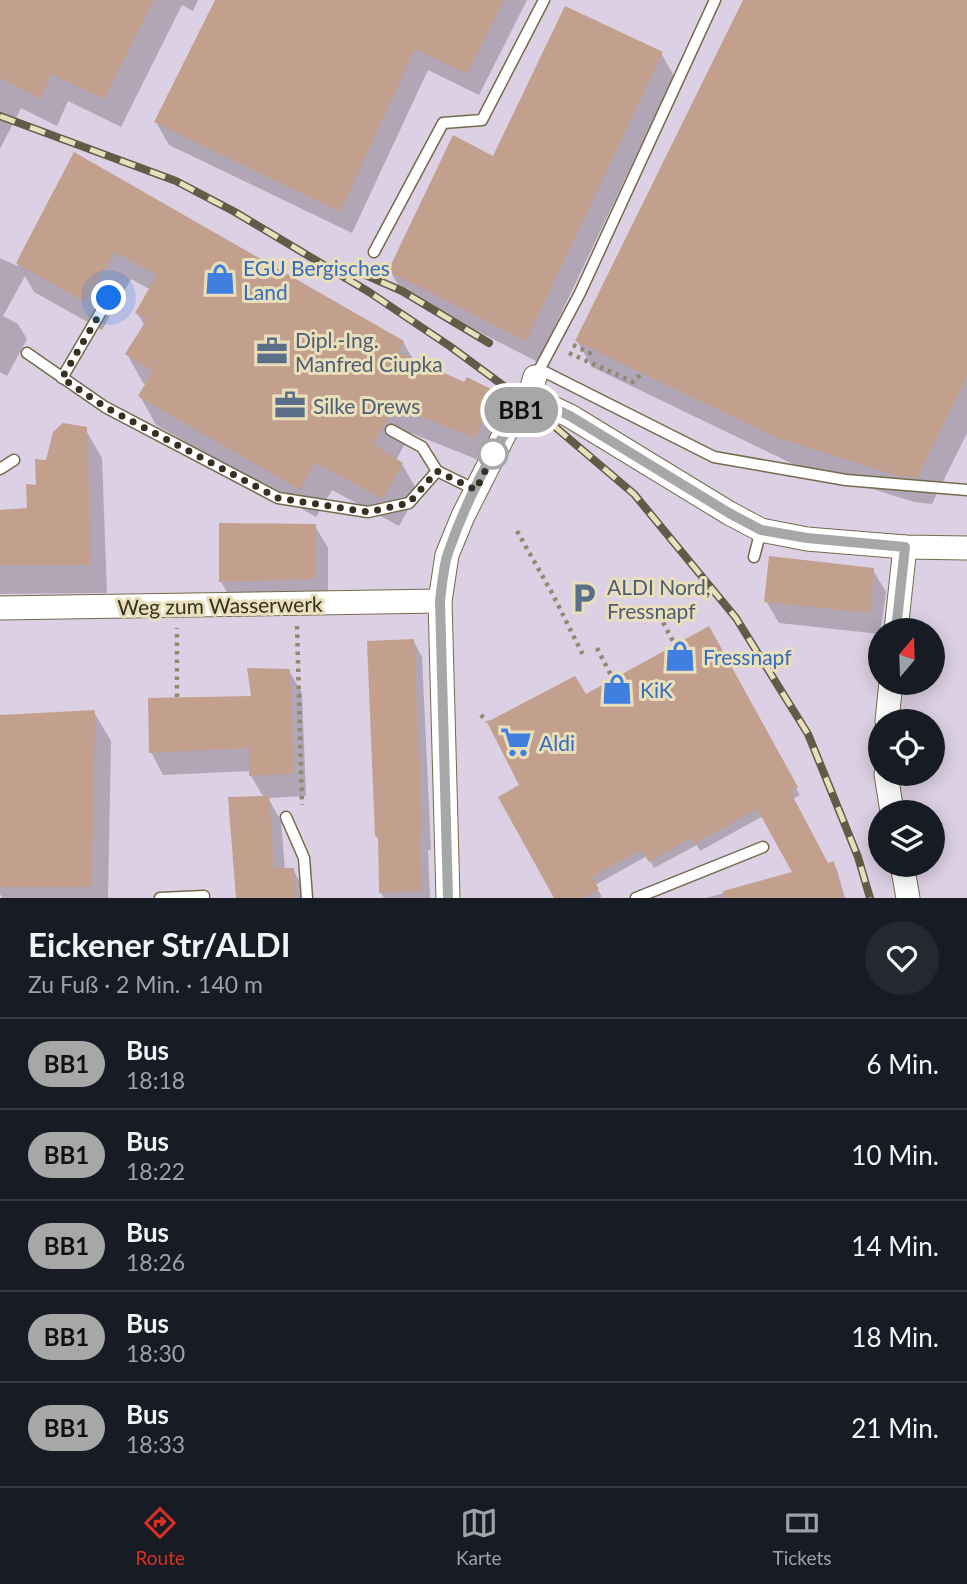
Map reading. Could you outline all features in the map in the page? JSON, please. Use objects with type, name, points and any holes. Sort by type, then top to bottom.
[{"type":"street","points":[[448,898],[440,601],[447,555],[509,425],[527,403],[537,373]]},
{"type":"street","points":[[527,403],[547,405],[570,416],[761,530],[807,538],[905,547],[967,548]]},
{"type":"street","points":[[897,618],[905,547]]},
{"type":"street","name":"Weg zum Wasserwerk","points":[[0,608],[440,601]]},
{"type":"street","points":[[904,877],[908,898]]},
{"type":"lane","points":[[374,252],[443,123],[482,120],[544,0]]},
{"type":"lane","points":[[715,0],[580,293],[537,373],[714,457],[846,480],[967,490]]},
{"type":"lane","points":[[62,378],[109,298]]},
{"type":"lane","points":[[26,353],[105,407],[278,498],[368,512],[409,503],[437,471]]},
{"type":"lane","points":[[391,430],[422,447],[437,471],[476,490]]},
{"type":"lane","points":[[0,469],[14,460]]},
{"type":"lane","points":[[754,557],[761,530]]},
{"type":"lane","points":[[286,817],[304,858],[307,898]]},
{"type":"lane","points":[[636,898],[762,848]]},
{"type":"lane","points":[[160,898],[204,896]]},
{"type":"path","points":[[552,346],[633,382],[642,373]]},
{"type":"path","points":[[517,531],[583,655]]},
{"type":"path","points":[[296,604],[302,805]]},
{"type":"path","points":[[177,606],[177,697]]},
{"type":"path","points":[[659,615],[675,645]]},
{"type":"path","points":[[597,648],[613,679]]},
{"type":"path","points":[[481,715],[488,722]]},
{"type":"shaded area","points":[[0,0],[967,0],[967,898],[0,898]]},
{"type":"building","points":[[0,0],[154,0],[104,99],[51,74],[40,99],[0,78]]},
{"type":"building","points":[[215,0],[504,0],[467,74],[415,49],[340,212],[154,122]]},
{"type":"building","points":[[743,0],[967,0],[967,377],[917,478],[898,476],[777,438],[575,341]]},
{"type":"building","points":[[565,6],[663,52],[526,341],[388,271],[453,135],[493,156]]},
{"type":"building","points":[[74,152],[404,341],[398,352],[464,382],[467,377],[495,391],[475,438],[395,406],[373,444],[403,463],[383,499],[315,463],[300,490],[138,396],[153,371],[125,354],[147,319],[135,313],[157,275],[115,252],[85,302],[16,263]]},
{"type":"building","points":[[63,423],[87,427],[91,565],[0,565],[0,510],[27,508],[26,484],[36,485],[35,459],[46,460],[53,432]]},
{"type":"building","points":[[219,523],[316,524],[316,579],[219,582]]},
{"type":"building","points":[[769,556],[874,568],[870,613],[764,602]]},
{"type":"building","points":[[709,626],[798,787],[790,791],[828,863],[834,861],[844,898],[724,898],[723,891],[792,872],[757,809],[694,844],[691,838],[649,862],[641,850],[592,877],[599,889],[583,898],[554,898],[498,797],[519,785],[487,722],[575,676],[586,694]]},
{"type":"building","points":[[414,639],[422,891],[379,893],[367,641]]},
{"type":"building","points":[[247,668],[290,669],[294,774],[249,776],[249,748],[149,753],[148,698],[251,696]]},
{"type":"building","points":[[95,710],[92,887],[0,887],[0,715]]},
{"type":"building","points":[[269,796],[274,868],[294,868],[295,898],[236,898],[228,797]]},
{"type":"railway","points":[[0,116],[176,181],[235,212],[369,292],[451,347],[527,403],[634,494],[736,618],[808,734],[858,857],[870,898]]},
{"type":"railway","points":[[352,269],[402,291],[489,343]]},
{"type":"bus line","name":"BB1","points":[[448,898],[440,601],[447,555],[492,456],[509,425],[527,403],[547,405],[570,416],[761,530],[807,538],[905,547],[897,618]]},
{"type":"place","name":"EGU Bergisches Land","points":[[220,279]]},
{"type":"place","name":"Dipl.-Ing. Manfred Ciupka","points":[[272,351]]},
{"type":"place","name":"Silke Drews","points":[[290,405]]},
{"type":"place","name":"ALDI Nord, Fressnapf","points":[[584,598]]},
{"type":"place","name":"Fressnapf","points":[[680,656]]},
{"type":"place","name":"KiK","points":[[617,689]]},
{"type":"place","name":"Aldi","points":[[516,742]]},
{"type":"route","points":[[109,298],[62,378],[105,407],[278,498],[368,512],[409,503],[437,471],[476,490],[493,454]]}]
